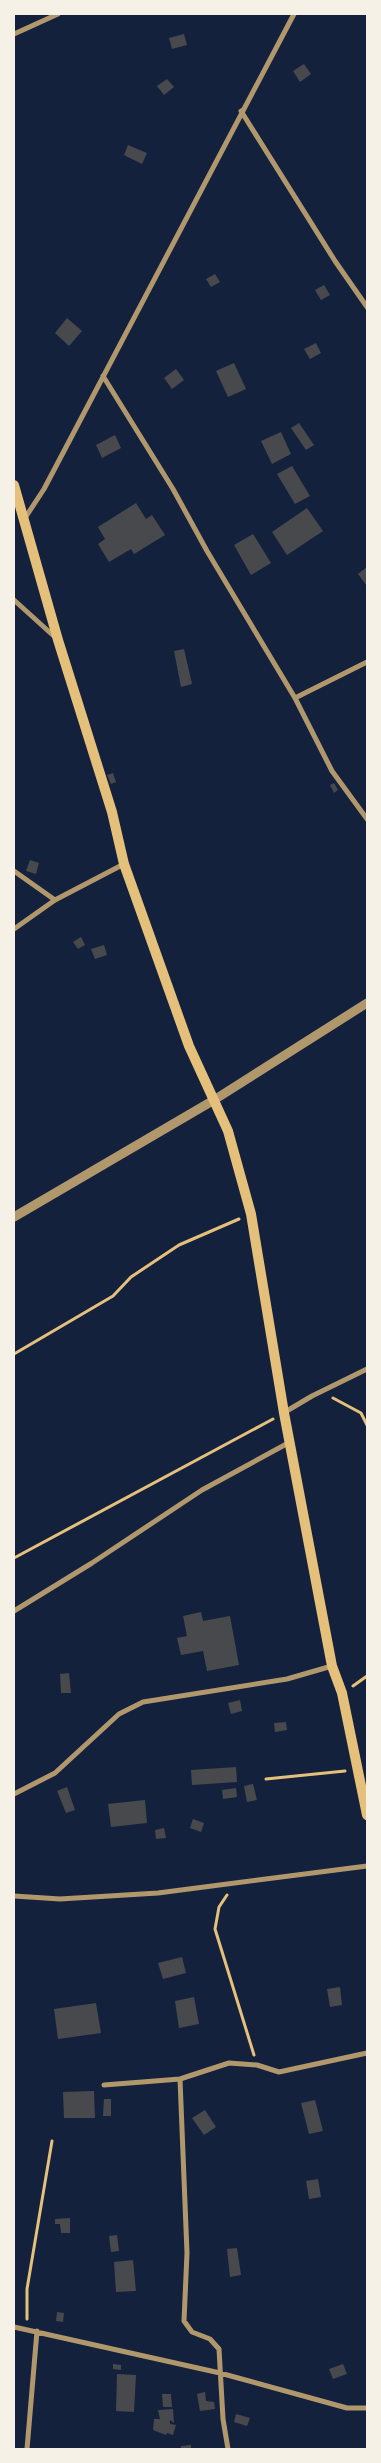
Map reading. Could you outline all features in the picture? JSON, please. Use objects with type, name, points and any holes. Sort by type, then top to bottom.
[{"type":"main road","points":[[14,485],[58,640],[112,812],[124,864],[173,1006],[228,1131],[251,1214],[284,1413],[332,1666],[342,1693],[367,1815]]},
{"type":"street","points":[[14,34],[58,14]]},
{"type":"street","points":[[25,519],[44,489],[241,111],[294,14]]},
{"type":"street","points":[[241,111],[344,274],[367,307]]},
{"type":"street","points":[[103,376],[173,489],[295,698],[332,771],[367,819]]},
{"type":"street","points":[[14,600],[58,640]]},
{"type":"street","points":[[295,698],[367,662]]},
{"type":"street","points":[[14,930],[55,900],[124,864]]},
{"type":"street","points":[[14,871],[55,900]]},
{"type":"street","points":[[14,1217],[214,1100],[367,1003]]},
{"type":"street","points":[[284,1413],[312,1396],[367,1368]]},
{"type":"street","points":[[14,1611],[92,1563],[202,1490],[290,1442]]},
{"type":"street","points":[[14,1794],[55,1773],[119,1714],[143,1702],[287,1679],[332,1666]]},
{"type":"street","points":[[14,1896],[60,1899],[158,1893],[367,1866]]},
{"type":"street","points":[[104,2085],[180,2079],[228,2063],[257,2065],[279,2072],[367,2053]]},
{"type":"street","points":[[180,2079],[186,2253],[184,2321],[192,2332],[215,2343],[219,2349],[223,2419],[228,2449]]},
{"type":"street","points":[[14,2326],[220,2373],[347,2408],[367,2408]]},
{"type":"street","points":[[27,2449],[37,2330]]},
{"type":"path","points":[[14,1354],[113,1296],[131,1277],[180,1246],[251,1214]]},
{"type":"path","points":[[312,1396],[338,1399],[361,1413],[367,1425]]},
{"type":"path","points":[[14,1558],[284,1413]]},
{"type":"path","points":[[266,1780],[358,1769]]},
{"type":"path","points":[[235,1883],[218,1907],[215,1929],[257,2065]]},
{"type":"path","points":[[27,2328],[27,2289],[52,2142]]},
{"type":"building","points":[[184,34],[187,45],[172,49],[169,38]]},
{"type":"building","points":[[304,64],[311,74],[300,82],[293,71]]},
{"type":"building","points":[[167,79],[174,87],[164,95],[157,86]]},
{"type":"building","points":[[128,145],[147,153],[142,164],[124,155]]},
{"type":"building","points":[[215,274],[220,282],[211,287],[206,279]]},
{"type":"building","points":[[324,285],[330,295],[321,300],[315,290]]},
{"type":"building","points":[[67,318],[82,331],[69,346],[55,333]]},
{"type":"building","points":[[316,343],[321,353],[310,359],[304,349]]},
{"type":"building","points":[[234,363],[246,389],[228,397],[216,371]]},
{"type":"building","points":[[176,369],[184,380],[172,389],[164,378]]},
{"type":"building","points":[[299,423],[314,445],[306,450],[291,428]]},
{"type":"building","points":[[281,432],[291,454],[272,464],[261,441]]},
{"type":"building","points":[[115,435],[121,448],[102,458],[96,445]]},
{"type":"building","points":[[292,466],[310,496],[295,504],[277,474]]},
{"type":"building","points":[[136,503],[146,519],[152,515],[165,535],[134,554],[131,549],[109,562],[98,544],[105,539],[98,527]]},
{"type":"building","points":[[307,508],[323,531],[287,555],[272,532]]},
{"type":"building","points":[[253,534],[271,563],[251,575],[234,545]]},
{"type":"building","points":[[367,567],[367,586],[358,574]]},
{"type":"building","points":[[184,649],[192,684],[181,687],[174,651]]},
{"type":"building","points":[[113,773],[116,782],[111,784],[107,775]]},
{"type":"building","points":[[334,783],[338,790],[334,793],[330,785]]},
{"type":"building","points":[[30,860],[39,863],[36,874],[26,871]]},
{"type":"building","points":[[81,937],[85,945],[78,949],[73,942]]},
{"type":"building","points":[[104,945],[107,955],[95,959],[91,949]]},
{"type":"building","points":[[201,1612],[203,1621],[230,1616],[239,1665],[207,1671],[203,1651],[181,1655],[177,1638],[187,1636],[183,1616]]},
{"type":"building","points":[[69,1673],[71,1693],[61,1693],[60,1674]]},
{"type":"building","points":[[240,1700],[242,1711],[231,1714],[228,1703]]},
{"type":"building","points":[[286,1722],[287,1730],[275,1732],[274,1723]]},
{"type":"building","points":[[236,1767],[237,1782],[192,1785],[191,1770]]},
{"type":"building","points":[[253,1784],[257,1800],[247,1802],[244,1786]]},
{"type":"building","points":[[67,1787],[75,1810],[66,1813],[57,1791]]},
{"type":"building","points":[[236,1788],[237,1797],[223,1799],[222,1790]]},
{"type":"building","points":[[145,1800],[147,1823],[111,1827],[108,1804]]},
{"type":"building","points":[[193,1819],[204,1823],[201,1832],[190,1828]]},
{"type":"building","points":[[164,1828],[166,1838],[156,1839],[155,1830]]},
{"type":"building","points":[[182,1957],[186,1973],[163,1979],[158,1963]]},
{"type":"building","points":[[340,1987],[342,2005],[330,2007],[327,1989]]},
{"type":"building","points":[[194,1997],[199,2024],[179,2028],[175,2001]]},
{"type":"building","points":[[96,2003],[101,2033],[58,2039],[54,2009]]},
{"type":"building","points":[[94,2091],[95,2118],[64,2118],[63,2092]]},
{"type":"building","points":[[104,2099],[111,2099],[111,2116],[103,2116]]},
{"type":"building","points":[[315,2100],[323,2131],[309,2134],[301,2103]]},
{"type":"building","points":[[205,2110],[216,2127],[204,2135],[192,2118]]},
{"type":"building","points":[[318,2179],[321,2197],[309,2199],[306,2181]]},
{"type":"building","points":[[70,2218],[70,2233],[61,2233],[60,2224],[55,2224],[55,2219]]},
{"type":"building","points":[[117,2235],[119,2251],[111,2252],[109,2236]]},
{"type":"building","points":[[237,2248],[241,2275],[230,2277],[227,2249]]},
{"type":"building","points":[[133,2260],[136,2291],[116,2292],[114,2262]]},
{"type":"building","points":[[57,2312],[64,2313],[63,2322],[56,2321]]},
{"type":"building","points":[[113,2364],[121,2365],[121,2370],[113,2369]]},
{"type":"building","points":[[343,2364],[347,2374],[333,2379],[329,2369]]},
{"type":"building","points":[[117,2374],[136,2375],[134,2412],[116,2411]]},
{"type":"building","points":[[205,2392],[206,2401],[214,2402],[215,2409],[200,2411],[197,2394]]},
{"type":"building","points":[[162,2394],[171,2394],[172,2407],[163,2407]]},
{"type":"building","points":[[173,2409],[174,2423],[170,2420],[170,2424],[176,2425],[173,2435],[167,2433],[166,2435],[153,2430],[154,2419],[160,2419],[158,2410]]},
{"type":"building","points":[[236,2414],[250,2418],[247,2426],[234,2422]]},
{"type":"building","points":[[191,2445],[191,2449],[181,2449],[181,2446]]}]
